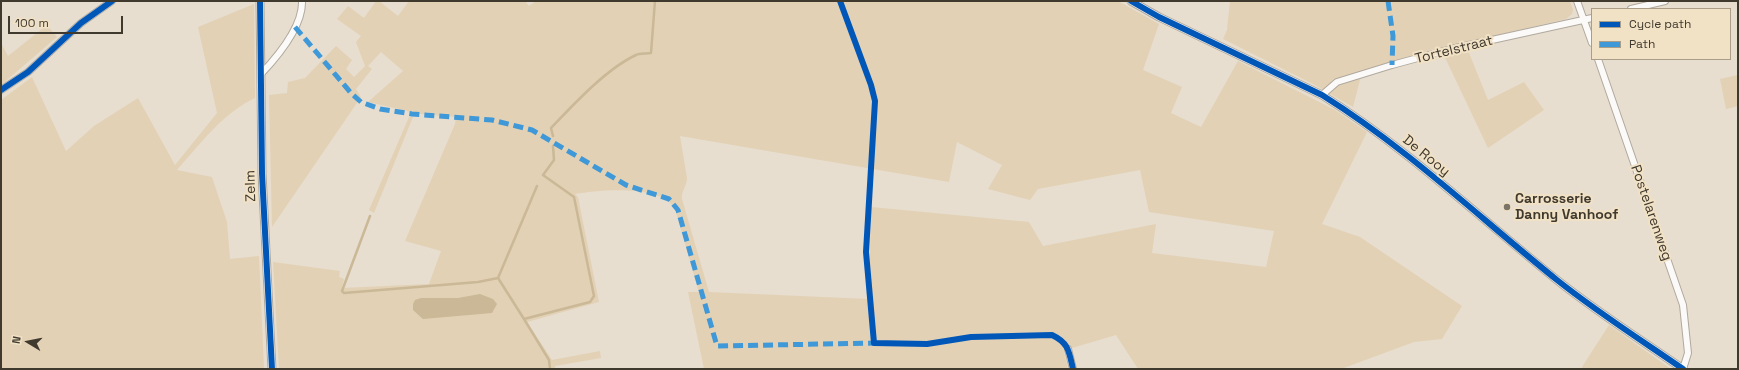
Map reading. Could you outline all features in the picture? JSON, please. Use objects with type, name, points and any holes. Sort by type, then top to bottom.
[{"type":"street","points":[[1,90],[28,72],[81,23],[112,1]]},
{"type":"street","name":"Zelm","points":[[260,1],[263,180],[272,369]]},
{"type":"street","points":[[261,74],[278,56],[295,27],[301,12],[302,1]]},
{"type":"street","name":"De Rooy","points":[[1131,1],[1159,17],[1322,95],[1377,132],[1572,292],[1683,369]]},
{"type":"street","points":[[1577,1],[1591,40]]},
{"type":"street","points":[[1635,8],[1665,1]]},
{"type":"street","name":"Tortelstraat","points":[[1322,95],[1337,82],[1392,65],[1451,49],[1591,18]]},
{"type":"street","name":"Postelarenweg","points":[[1598,60],[1683,305],[1688,352],[1683,369]]},
{"type":"street","points":[[1068,349],[1073,369]]},
{"type":"shaded area","points":[[376,1],[379,1],[398,16],[409,1],[525,1],[529,6],[536,1],[1118,1],[1159,24],[1143,70],[1182,87],[1171,113],[1201,127],[1238,61],[1335,110],[1367,132],[1322,224],[1360,237],[1462,306],[1442,339],[1414,342],[1341,369],[1138,369],[1116,335],[1072,348],[1064,352],[1068,369],[704,369],[688,292],[699,292],[675,209],[668,201],[644,192],[613,190],[575,194],[578,197],[599,302],[527,322],[552,360],[600,351],[601,358],[555,366],[555,369],[279,369],[273,262],[340,271],[339,277],[344,279],[342,288],[429,284],[441,251],[405,241],[455,124],[456,117],[420,114],[368,102],[403,71],[381,52],[368,66],[372,69],[356,89],[361,97],[272,227],[269,95],[287,93],[288,82],[305,78],[336,46],[352,60],[346,69],[354,77],[365,66],[356,42],[361,36],[337,19],[348,6],[364,18]],"holes":[[[680,136],[949,182],[957,142],[1002,165],[988,189],[1030,200],[1038,189],[1140,170],[1149,212],[1274,231],[1266,267],[1152,253],[1156,224],[1043,246],[1029,222],[871,207],[869,299],[709,292],[682,199],[682,193],[687,178]]]},
{"type":"shaded area","points":[[1230,1],[1570,1],[1573,10],[1572,14],[1566,19],[1465,43],[1488,100],[1524,82],[1544,110],[1488,148],[1440,47],[1362,72],[1353,107],[1313,84],[1223,39],[1227,30]]},
{"type":"shaded area","points":[[254,4],[255,98],[243,104],[222,121],[177,170],[212,177],[227,222],[230,259],[259,256],[264,369],[1,369],[1,100],[32,77],[66,151],[94,126],[138,98],[175,165],[217,113],[198,27]]},
{"type":"shaded area","points":[[47,25],[57,37],[1,85],[1,43],[8,56]]},
{"type":"shaded area","points":[[1738,75],[1738,106],[1726,109],[1720,79]]},
{"type":"shaded area","points":[[409,117],[413,117],[374,213],[369,210]]},
{"type":"shaded area","points":[[480,294],[493,299],[497,304],[492,313],[423,319],[413,310],[415,300],[421,298],[458,298]]},
{"type":"shaded area","points":[[1609,325],[1671,369],[1582,369]]},
{"type":"waterway","points":[[553,136],[551,128],[602,78],[613,69],[636,55],[651,53],[655,1]]},
{"type":"waterway","points":[[550,369],[549,360],[524,319],[590,302],[594,296],[574,197],[543,175],[554,160],[553,146]]},
{"type":"waterway","points":[[524,319],[498,278],[537,186]]},
{"type":"waterway","points":[[370,216],[342,291],[344,293],[478,282],[498,278]]},
{"type":"marked path","points":[[1388,1],[1393,36],[1392,65]]},
{"type":"marked path","points":[[295,27],[351,93],[361,102],[380,109],[412,114],[492,120],[532,130],[626,185],[669,199],[678,210],[717,346],[877,343]]},
{"type":"cycle path","points":[[1,90],[28,72],[81,23],[112,1]]},
{"type":"cycle path","points":[[260,1],[262,173],[272,369]]},
{"type":"cycle path","points":[[840,1],[871,85],[875,101],[866,252],[874,343],[927,344],[971,337],[1052,335],[1062,341],[1065,345],[1069,353],[1073,369]]},
{"type":"cycle path","points":[[1131,1],[1159,17],[1322,95],[1413,160],[1572,292],[1603,315],[1683,369]]},
{"type":"place","name":"Carrosserie Danny Vanhoof","points":[[1507,207]]}]
